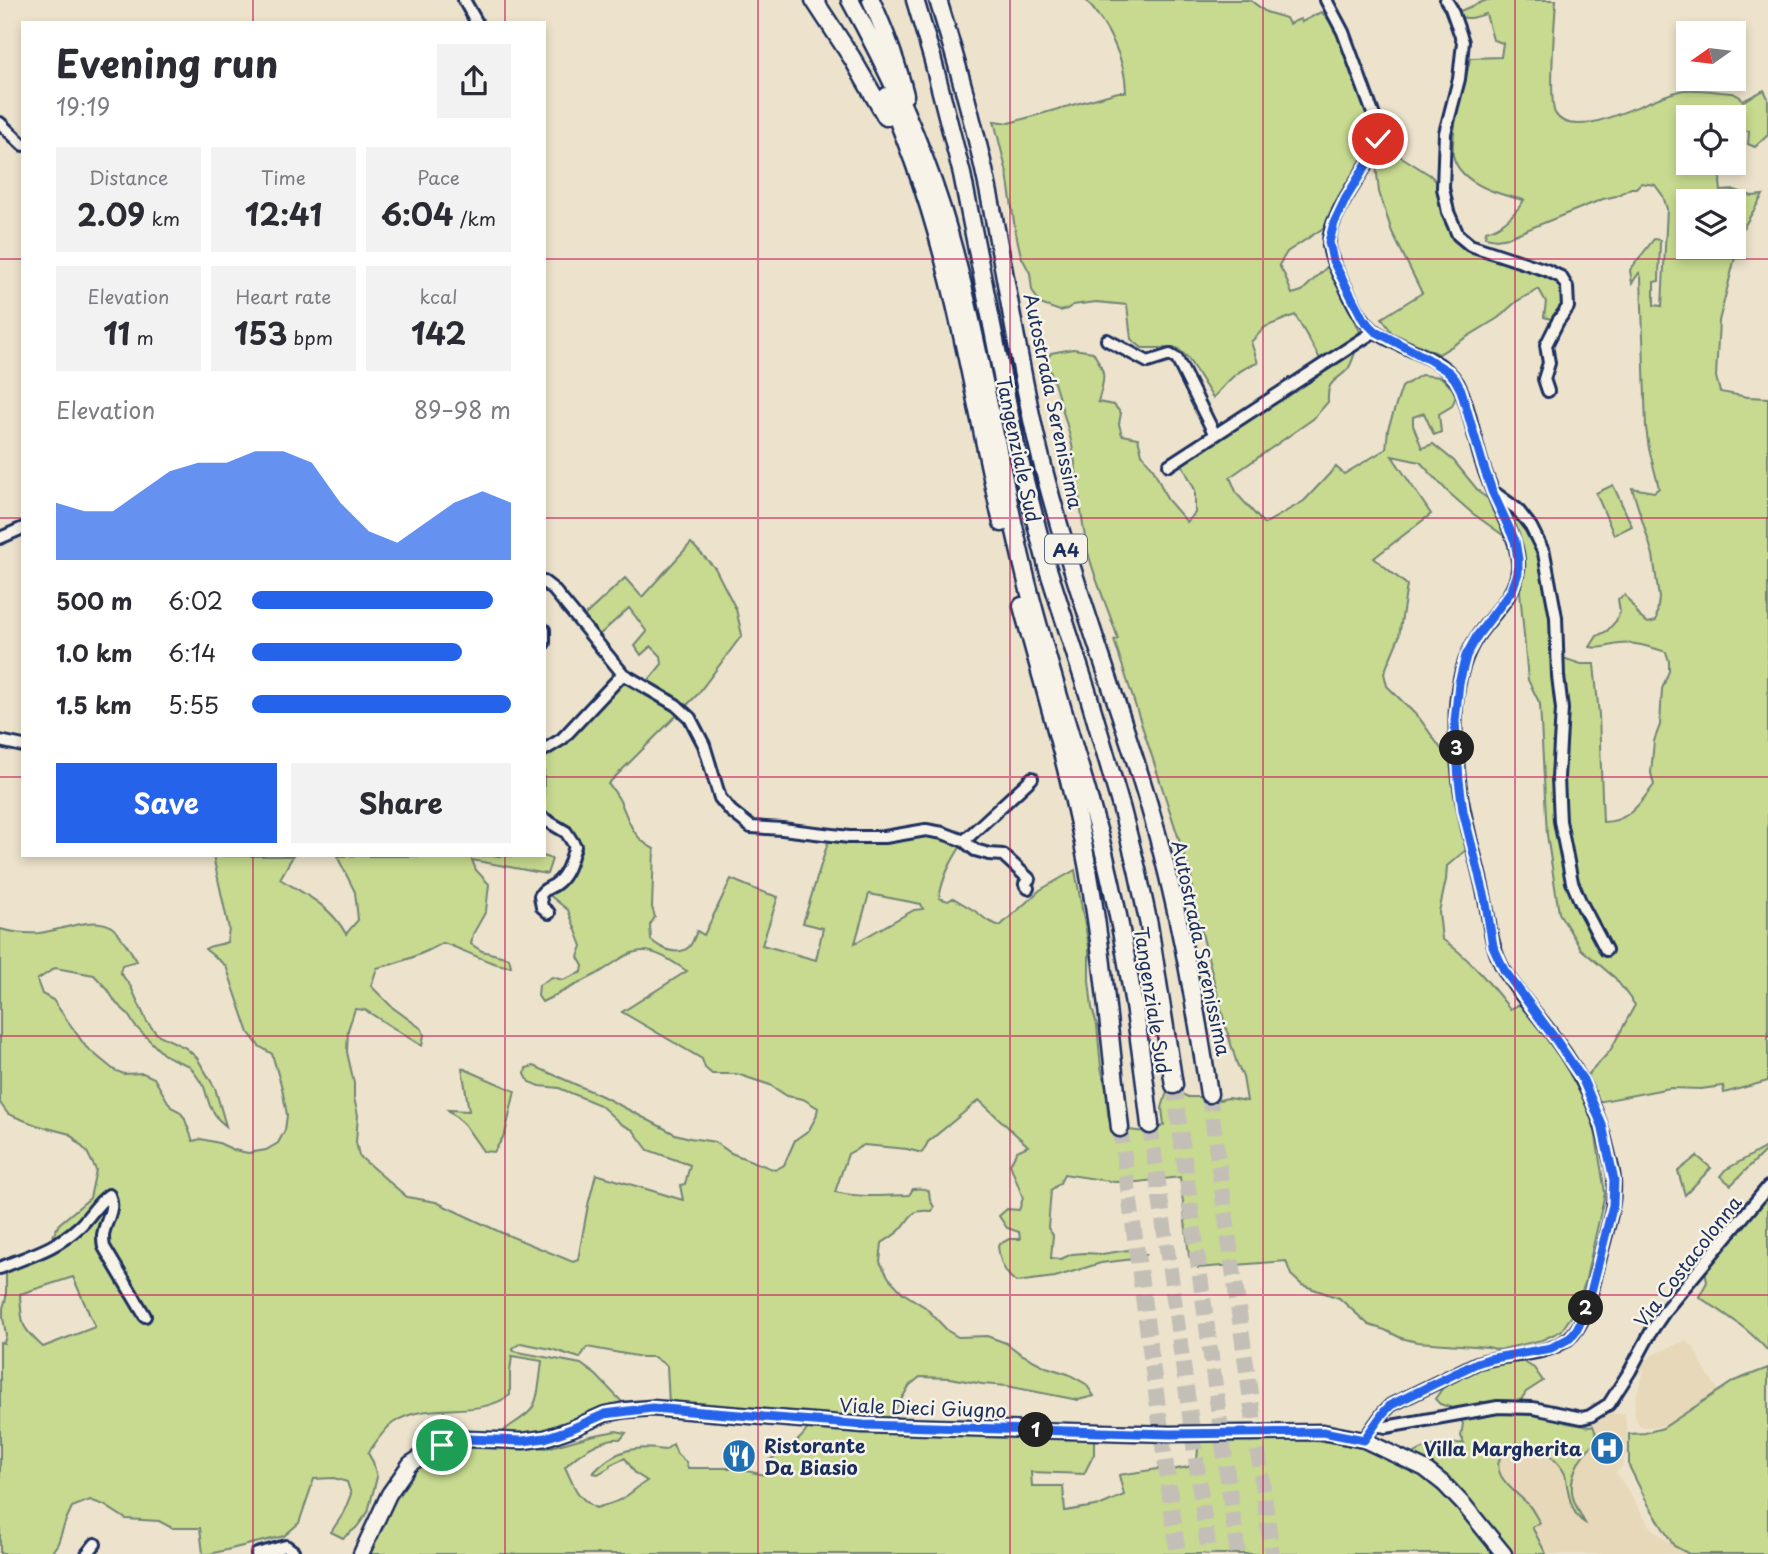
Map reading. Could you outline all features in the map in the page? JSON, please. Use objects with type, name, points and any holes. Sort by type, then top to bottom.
[{"type":"highway","points":[[814,0],[881,108],[928,201]]},
{"type":"highway","name":"Tangenziale Sud","points":[[838,0],[889,101],[928,201],[956,308],[986,457],[1083,844],[1097,930],[1120,1128]]},
{"type":"highway","name":"Tangenziale Sud","points":[[850,0],[913,128],[952,248],[974,334],[1024,573],[1101,842],[1122,933],[1139,1027],[1150,1125]]},
{"type":"highway","points":[[871,0],[900,73],[913,128]]},
{"type":"highway","name":"A4","points":[[915,0],[962,174],[1026,486],[1137,869],[1149,925],[1174,1085]]},
{"type":"highway","name":"Autostrada Serenissima","points":[[938,0],[984,170],[1037,443],[1070,565],[1149,805],[1165,867],[1194,1002],[1209,1094]]},
{"type":"main road","name":"Viale Dieci Giugno","points":[[361,1554],[389,1494],[410,1464],[442,1445],[466,1439],[523,1441],[545,1438],[605,1414],[639,1409],[864,1425],[1170,1434],[1323,1432],[1364,1440],[1425,1469],[1464,1505],[1504,1554]]},
{"type":"street","points":[[464,0],[476,21]]},
{"type":"street","points":[[1326,0],[1343,32],[1378,127],[1376,149],[1334,223],[1329,242],[1333,261],[1363,319],[1375,331],[1428,359],[1455,379],[1461,390],[1492,491],[1515,541],[1518,573],[1512,590],[1477,636],[1466,656],[1459,683],[1455,721],[1463,811],[1485,898],[1493,946],[1504,970],[1583,1080],[1602,1125],[1614,1180],[1613,1205],[1582,1319],[1570,1338],[1551,1348],[1477,1363],[1391,1405],[1364,1440]]},
{"type":"street","points":[[1446,0],[1463,41],[1459,79],[1445,133],[1443,188],[1448,212],[1458,236],[1470,245],[1546,270],[1561,277],[1567,287],[1568,307],[1545,345],[1549,363],[1544,379],[1548,391]]},
{"type":"street","points":[[0,123],[21,143]]},
{"type":"street","points":[[1169,465],[1375,331]]},
{"type":"street","points":[[1107,340],[1148,362],[1171,355],[1177,359],[1215,435]]},
{"type":"street","points":[[1492,491],[1517,509],[1531,527],[1544,553],[1556,617],[1562,709],[1558,778],[1562,833],[1572,882],[1606,950]]},
{"type":"street","points":[[0,538],[21,529]]},
{"type":"street","points":[[546,584],[623,674],[676,705],[690,718],[704,745],[720,798],[751,827],[849,837],[884,837],[926,830],[943,833],[982,852],[1003,855],[1028,879],[1028,888]]},
{"type":"street","points":[[546,749],[562,738],[623,674]]},
{"type":"street","points":[[0,741],[21,746]]},
{"type":"street","points":[[964,841],[1032,778]]},
{"type":"street","points":[[546,820],[566,832],[575,846],[571,863],[558,882],[543,890],[540,896],[542,907],[549,914]]},
{"type":"street","name":"Via Costacolonna","points":[[1375,1425],[1386,1426],[1498,1407],[1533,1408],[1582,1418],[1598,1413],[1609,1404],[1667,1308],[1768,1186]]},
{"type":"street","points":[[0,1268],[49,1249],[65,1239],[80,1226],[102,1199],[109,1195],[112,1201],[103,1235],[104,1247],[145,1316]]},
{"type":"street","points":[[87,1554],[95,1544]]},
{"type":"street","points":[[257,1554],[286,1546],[293,1551],[292,1554]]},
{"type":"shaded area","name":"Villa Margherita","points":[[1682,1342],[1693,1346],[1719,1391],[1663,1428],[1661,1425],[1644,1427],[1639,1425],[1634,1415],[1636,1396],[1645,1368],[1630,1382],[1614,1407],[1613,1414],[1625,1413],[1627,1428],[1625,1450],[1628,1455],[1625,1455],[1622,1467],[1616,1472],[1651,1528],[1689,1554],[1546,1554],[1512,1491],[1500,1475],[1498,1467],[1502,1455],[1514,1445],[1524,1443],[1546,1452],[1565,1473],[1575,1512],[1585,1521],[1575,1504],[1572,1488],[1577,1465],[1597,1436],[1592,1425],[1588,1426],[1603,1412],[1636,1369],[1654,1354]]},
{"type":"green space","points":[[1086,0],[1250,0],[1266,12],[1286,18],[1289,24],[1300,19],[1302,22],[1321,12],[1339,36],[1347,53],[1374,139],[1328,225],[1287,252],[1279,265],[1292,294],[1302,291],[1328,266],[1360,331],[1349,348],[1355,353],[1348,369],[1330,385],[1328,402],[1313,419],[1230,477],[1237,494],[1264,524],[1304,501],[1336,467],[1344,474],[1386,449],[1388,429],[1402,387],[1421,375],[1441,377],[1457,393],[1452,406],[1439,414],[1441,432],[1434,435],[1424,413],[1413,417],[1413,425],[1422,448],[1433,444],[1454,461],[1480,493],[1525,524],[1546,566],[1557,656],[1581,664],[1594,664],[1603,822],[1627,815],[1654,785],[1651,773],[1654,741],[1660,725],[1662,689],[1669,671],[1666,652],[1654,648],[1637,644],[1590,647],[1597,636],[1607,631],[1616,621],[1620,612],[1618,599],[1625,595],[1641,618],[1648,623],[1656,621],[1659,598],[1653,555],[1632,488],[1654,492],[1659,488],[1646,428],[1641,277],[1639,273],[1632,283],[1630,270],[1654,239],[1660,240],[1659,281],[1654,282],[1654,305],[1662,306],[1667,209],[1663,196],[1655,185],[1641,183],[1636,188],[1509,237],[1485,237],[1486,231],[1508,219],[1524,200],[1493,191],[1463,174],[1453,155],[1454,136],[1470,58],[1501,57],[1503,43],[1493,40],[1486,14],[1466,18],[1455,13],[1487,0],[1556,0],[1552,92],[1555,113],[1565,122],[1579,124],[1597,121],[1681,91],[1733,93],[1743,101],[1764,90],[1768,98],[1768,135],[1755,147],[1748,144],[1746,105],[1676,105],[1676,175],[1721,175],[1721,189],[1676,189],[1676,259],[1735,259],[1719,321],[1716,377],[1720,392],[1768,398],[1768,1081],[1724,1093],[1723,1086],[1701,1089],[1670,1088],[1598,1102],[1585,1078],[1610,1051],[1635,1005],[1615,978],[1581,949],[1559,913],[1547,835],[1540,704],[1528,680],[1520,591],[1512,590],[1507,538],[1472,513],[1420,462],[1392,456],[1431,514],[1374,558],[1407,585],[1399,637],[1384,673],[1387,686],[1420,719],[1451,763],[1456,802],[1467,849],[1447,866],[1439,912],[1442,939],[1470,962],[1510,1009],[1527,1001],[1557,1040],[1592,1111],[1605,1193],[1585,1283],[1573,1314],[1561,1331],[1542,1340],[1499,1350],[1417,1342],[1369,1325],[1339,1298],[1302,1285],[1291,1275],[1286,1261],[1198,1268],[1189,1256],[1180,1177],[1115,1182],[1064,1174],[1060,1183],[1051,1190],[1048,1228],[1053,1235],[1051,1258],[1128,1250],[1146,1255],[1142,1258],[1101,1263],[1055,1277],[1016,1282],[1003,1266],[998,1245],[1009,1239],[1020,1239],[1019,1232],[1007,1228],[999,1216],[1007,1209],[1019,1210],[1023,1198],[1010,1164],[1017,1151],[1028,1146],[979,1100],[928,1142],[922,1153],[864,1145],[848,1154],[835,1192],[881,1196],[909,1195],[913,1189],[929,1191],[934,1207],[932,1211],[915,1212],[898,1232],[882,1243],[880,1262],[889,1278],[903,1293],[925,1307],[948,1331],[958,1337],[987,1336],[1006,1343],[1046,1367],[1068,1374],[1086,1384],[1094,1396],[1078,1400],[1007,1386],[920,1377],[910,1385],[883,1429],[1094,1434],[1094,1454],[1084,1474],[1031,1472],[1032,1486],[1063,1486],[1065,1511],[1101,1505],[1124,1495],[1119,1475],[1188,1467],[1197,1459],[1199,1439],[1330,1442],[1372,1450],[1430,1476],[1498,1554],[361,1554],[410,1464],[442,1445],[523,1441],[547,1448],[616,1431],[626,1433],[621,1439],[591,1447],[565,1467],[580,1495],[596,1508],[620,1500],[647,1481],[635,1473],[625,1458],[598,1474],[593,1473],[617,1454],[644,1448],[665,1450],[673,1444],[688,1468],[733,1468],[765,1475],[768,1461],[800,1438],[813,1418],[669,1405],[667,1366],[654,1357],[587,1347],[580,1358],[521,1343],[513,1348],[513,1351],[581,1364],[596,1375],[627,1407],[558,1433],[499,1436],[530,1411],[539,1387],[542,1361],[512,1356],[510,1395],[482,1407],[421,1412],[407,1416],[386,1429],[368,1453],[377,1477],[368,1512],[356,1528],[343,1538],[331,1532],[343,1514],[351,1494],[347,1482],[334,1478],[314,1479],[299,1523],[284,1536],[210,1554],[203,1554],[200,1528],[172,1528],[159,1521],[126,1519],[104,1505],[90,1500],[72,1507],[51,1554],[0,1554],[0,1342],[4,1343],[6,1335],[3,1308],[6,1298],[6,1265],[57,1244],[53,1236],[59,1224],[90,1198],[96,1170],[87,1152],[70,1134],[8,1114],[0,1103],[0,929],[39,933],[75,925],[102,923],[114,929],[137,961],[122,965],[120,972],[131,987],[147,1022],[157,1034],[186,1048],[197,1058],[215,1088],[226,1126],[210,1106],[204,1087],[190,1066],[163,1054],[135,1026],[94,975],[55,968],[37,980],[42,994],[53,1000],[86,1047],[114,1070],[124,1074],[143,1073],[154,1078],[171,1107],[184,1117],[193,1141],[201,1139],[248,1153],[266,1150],[278,1143],[285,1130],[287,1115],[272,1054],[259,1046],[249,1033],[226,966],[205,949],[227,942],[229,929],[213,857],[292,857],[280,879],[325,909],[346,934],[358,920],[355,892],[338,857],[546,857],[552,859],[547,874],[472,860],[476,870],[489,884],[486,911],[473,934],[471,944],[482,951],[509,958],[511,966],[497,964],[443,943],[411,958],[377,968],[371,986],[392,1007],[422,1029],[424,1035],[422,1046],[365,1010],[355,1009],[348,1030],[347,1052],[358,1115],[356,1142],[359,1156],[407,1197],[436,1202],[573,1262],[578,1260],[596,1174],[683,1200],[680,1185],[685,1184],[690,1165],[648,1150],[633,1130],[621,1124],[600,1105],[559,1088],[529,1082],[525,1074],[526,1068],[534,1066],[602,1096],[675,1134],[715,1142],[731,1153],[775,1170],[784,1165],[795,1140],[809,1130],[818,1108],[803,1099],[787,1096],[770,1085],[737,1074],[712,1074],[705,1068],[702,1059],[622,1012],[687,971],[661,955],[644,951],[631,954],[542,1002],[538,996],[539,985],[552,977],[563,980],[582,972],[583,966],[578,957],[582,946],[568,910],[543,890],[556,884],[575,846],[546,821],[546,748],[623,674],[644,686],[662,664],[661,656],[651,646],[641,655],[635,646],[647,632],[629,608],[597,637],[583,617],[625,578],[642,597],[691,543],[715,568],[736,609],[742,635],[697,695],[608,784],[615,792],[637,835],[654,849],[652,907],[655,917],[650,925],[651,940],[674,951],[689,947],[697,931],[704,935],[731,879],[778,897],[762,945],[816,960],[823,928],[803,923],[829,839],[921,834],[937,835],[961,846],[947,870],[939,898],[948,901],[953,898],[1000,926],[1040,890],[1075,870],[1089,947],[1092,1008],[1097,1025],[1111,1126],[1145,1131],[1164,1125],[1162,1108],[1167,1091],[1188,1097],[1247,1101],[1243,1077],[1226,1028],[1193,898],[1191,876],[1114,640],[1118,639],[1088,552],[1073,450],[1047,361],[1051,353],[1073,349],[1093,352],[1103,376],[1098,402],[1114,405],[1121,413],[1119,424],[1122,435],[1138,438],[1142,454],[1154,470],[1167,499],[1187,522],[1195,513],[1195,490],[1179,458],[1323,364],[1295,315],[1265,327],[1251,342],[1258,363],[1238,372],[1213,398],[1187,357],[1177,348],[1142,348],[1131,339],[1127,305],[1096,302],[1073,305],[1060,311],[1040,304],[1032,290],[1030,273],[1021,256],[1007,173],[994,121],[1009,123],[1126,92],[1123,67],[1114,43]],"holes":[[[869,894],[921,904],[923,909],[914,910],[855,943]],[[73,1277],[95,1327],[43,1347],[26,1329],[20,1294]]]},
{"type":"green space","points":[[1389,149],[1430,175],[1443,188],[1458,235],[1561,277],[1568,307],[1558,321],[1544,317],[1546,302],[1539,289],[1439,354],[1392,333],[1382,318],[1422,293],[1392,232],[1379,192],[1376,165]]},
{"type":"green space","points":[[1746,194],[1763,195],[1746,223]]},
{"type":"green space","points":[[1613,485],[1632,526],[1614,535],[1596,493]]},
{"type":"green space","points":[[462,1068],[515,1091],[505,1134],[494,1152],[483,1151],[464,1124],[448,1110],[469,1111]]},
{"type":"green space","points":[[1768,1146],[1731,1185],[1720,1176],[1725,1170]]},
{"type":"green space","points":[[1697,1156],[1711,1168],[1685,1195],[1678,1171]]},
{"type":"green space","points":[[1768,1189],[1768,1351],[1744,1328],[1699,1297],[1707,1282],[1705,1269]]},
{"type":"green space","points":[[1522,1361],[1534,1368],[1543,1381],[1526,1392],[1519,1403],[1534,1412],[1567,1423],[1593,1426],[1597,1436],[1596,1443],[1580,1459],[1572,1482],[1574,1500],[1585,1523],[1574,1509],[1565,1474],[1544,1451],[1533,1445],[1518,1444],[1506,1450],[1499,1460],[1498,1467],[1504,1481],[1528,1504],[1540,1523],[1532,1527],[1546,1554],[1512,1554],[1482,1515],[1448,1481],[1410,1457],[1428,1447],[1464,1443],[1461,1436],[1463,1424],[1456,1409],[1440,1404],[1435,1399],[1446,1383],[1496,1362]]},
{"type":"green space","points":[[1768,1368],[1768,1554],[1689,1554],[1674,1546],[1629,1466],[1629,1434],[1663,1428],[1734,1381]]},
{"type":"tunnel","points":[[1174,1085],[1238,1554]]},
{"type":"tunnel","points":[[1209,1094],[1272,1554]]},
{"type":"tunnel","points":[[1150,1125],[1209,1554]]},
{"type":"tunnel","points":[[1120,1128],[1178,1554]]},
{"type":"place","name":"Villa Margherita","points":[[1607,1448]]},
{"type":"place","name":"Ristorante Da Biasio","points":[[739,1456]]},
{"type":"route","points":[[442,1445],[466,1439],[523,1441],[545,1438],[605,1414],[652,1408],[864,1425],[1170,1434],[1323,1432],[1364,1440],[1391,1405],[1477,1363],[1551,1348],[1570,1338],[1577,1329],[1591,1292],[1613,1205],[1614,1180],[1602,1125],[1583,1080],[1504,970],[1493,946],[1485,898],[1463,811],[1459,780],[1455,721],[1459,683],[1466,656],[1477,636],[1512,590],[1518,573],[1515,541],[1492,491],[1461,390],[1455,379],[1428,359],[1375,331],[1363,319],[1333,261],[1329,242],[1334,223],[1376,149],[1378,139]]}]
